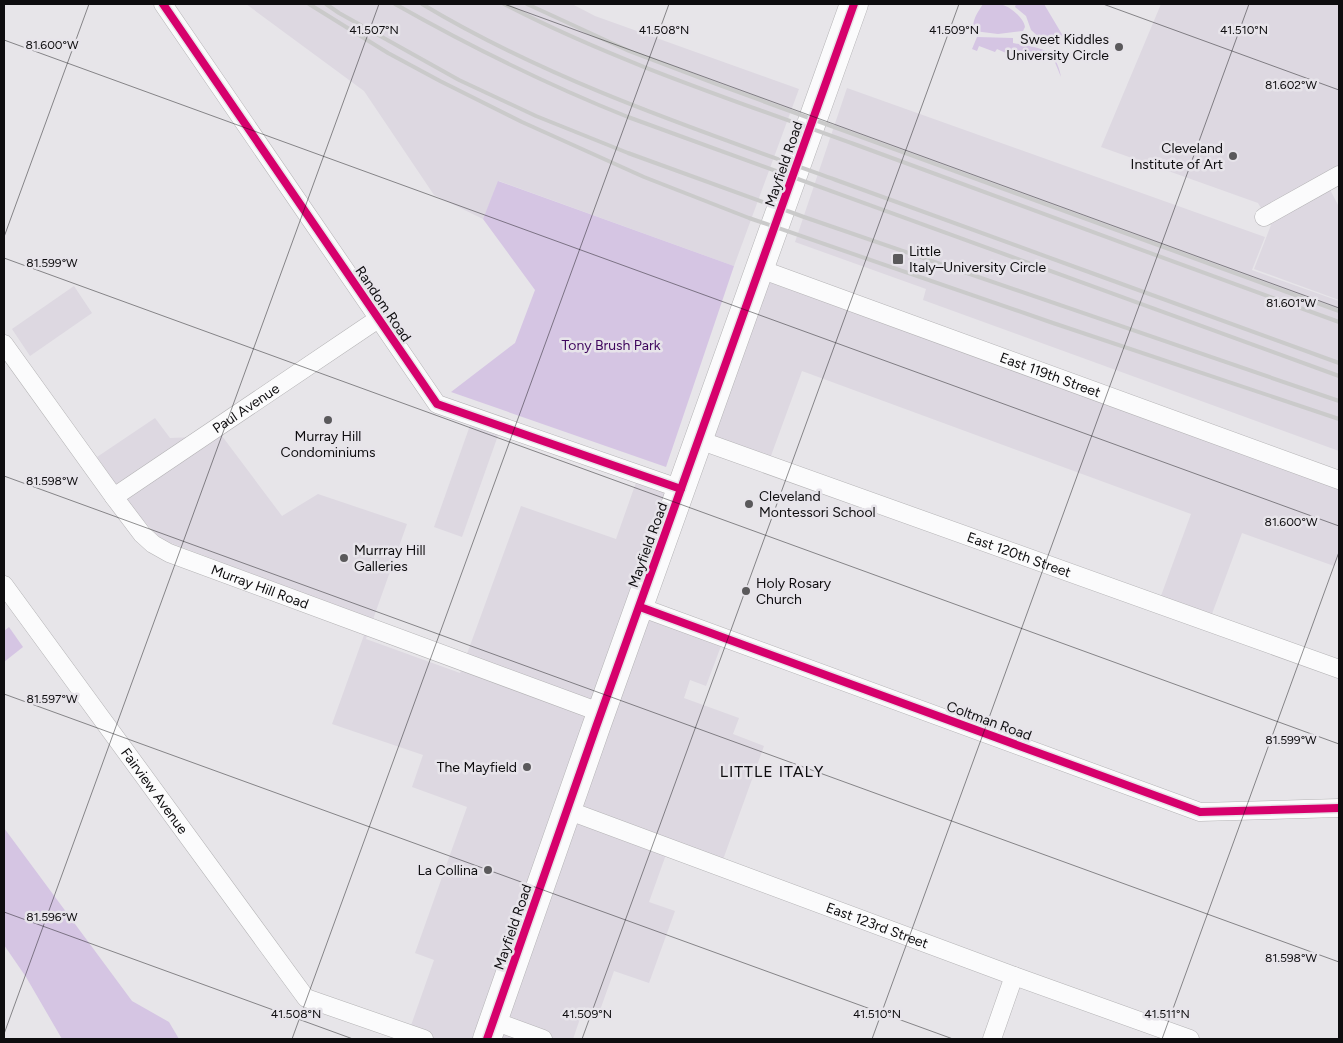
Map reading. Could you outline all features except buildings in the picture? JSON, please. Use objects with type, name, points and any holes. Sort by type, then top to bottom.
[{"type":"main road","name":"Mayfield Road","points":[[490,1030],[854,4]]},
{"type":"street","name":"Random Road","points":[[163,4],[378,319],[440,406],[682,489]]},
{"type":"street","points":[[1264,217],[1339,175]]},
{"type":"street","name":"East 119th Street","points":[[760,269],[1339,480]]},
{"type":"street","name":"Paul Avenue","points":[[114,497],[378,319]]},
{"type":"street","name":"Murray Hill Road","points":[[7,355],[142,534],[153,544],[169,553],[602,713]]},
{"type":"street","name":"East 120th Street","points":[[699,440],[1339,669]]},
{"type":"street","name":"Fairview Avenue","points":[[4,585],[306,998],[424,1039]]},
{"type":"street","name":"Coltman Road","points":[[640,606],[1200,812],[1339,808]]},
{"type":"street","name":"East 123rd Street","points":[[567,810],[702,862],[1190,1039]]},
{"type":"street","points":[[992,1039],[1014,976]]},
{"type":"street","points":[[490,1030],[543,1039]]},
{"type":"shaded area","points":[[246,4],[572,4],[595,16],[799,89],[734,266],[499,181],[483,219],[434,195],[364,91]]},
{"type":"shaded area","name":"Cleveland Institute of Art","points":[[1161,4],[1339,4],[1339,165],[1322,174],[1339,207],[1339,300],[1254,269],[1271,225],[1258,203],[1101,147]]},
{"type":"shaded area","points":[[847,88],[1265,237],[1252,270],[1339,301],[1339,451],[923,300],[926,289],[795,242]]},
{"type":"shaded area","points":[[760,269],[1339,480],[1339,552],[1334,566],[1242,533],[1209,622],[1158,604],[1191,514],[802,371],[768,464],[699,440]]},
{"type":"shaded area","points":[[74,286],[92,313],[30,356],[12,329]]},
{"type":"shaded area","points":[[473,417],[501,427],[462,537],[434,527]]},
{"type":"shaded area","points":[[155,418],[170,438],[222,436],[282,516],[318,494],[407,524],[366,639],[460,673],[521,506],[616,539],[639,474],[681,489],[640,606],[724,638],[706,686],[690,680],[684,698],[739,718],[733,734],[764,746],[720,868],[668,849],[649,902],[675,911],[649,983],[614,971],[599,1013],[584,1007],[573,1039],[424,1039],[408,1034],[434,960],[415,953],[467,807],[412,787],[423,755],[332,724],[369,618],[171,543],[158,536],[131,507],[97,457]]},
{"type":"green space","points":[[983,4],[999,4],[1011,9],[1024,23],[1023,31],[998,34],[974,31],[974,20]]},
{"type":"green space","points":[[1016,4],[1044,4],[1063,36],[1060,38],[1061,42],[1050,47],[1031,30],[1026,16],[1015,7]]},
{"type":"green space","points":[[977,37],[1013,38],[1013,43],[1038,48],[1050,54],[1055,60],[1061,77],[1054,60],[1033,52],[1031,57],[1016,52],[1015,57],[997,49],[995,52],[979,46],[977,51],[972,49]]},
{"type":"green space","name":"Tony Brush Park","points":[[498,181],[734,266],[666,467],[451,392],[515,343],[535,290],[483,219]]},
{"type":"green space","points":[[9,627],[23,647],[4,662],[4,631]]},
{"type":"green space","points":[[4,828],[132,1001],[169,1022],[179,1039],[62,1039],[26,977],[4,945]]},
{"type":"railway","points":[[309,4],[388,53],[440,81],[522,122],[644,177],[749,218],[1339,419]]},
{"type":"railway","points":[[326,4],[459,80],[536,116],[628,153],[804,217],[1339,401]]},
{"type":"railway","points":[[395,4],[510,65],[628,117],[1339,376]]},
{"type":"railway","points":[[422,4],[471,32],[521,57],[624,102],[1339,363]]},
{"type":"railway","points":[[504,4],[589,44],[677,80],[1339,322]]},
{"type":"railway","points":[[527,4],[629,51],[716,84],[1339,311]]},
{"type":"cycle path","points":[[163,4],[437,404],[681,489]]},
{"type":"cycle path","points":[[487,1039],[596,727],[854,4]]},
{"type":"cycle path","points":[[640,607],[1200,812],[1339,808]]},
{"type":"place","name":"Sweet Kiddles University Circle","points":[[1119,47]]},
{"type":"place","name":"Cleveland Institute of Art","points":[[1233,156]]},
{"type":"place","name":"Little Italy–University Circle","points":[[898,259]]},
{"type":"place","name":"Murray Hill Condominiums","points":[[328,420]]},
{"type":"place","name":"Cleveland Montessori School","points":[[749,504]]},
{"type":"place","name":"Murrray Hill Galleries","points":[[344,558]]},
{"type":"place","name":"Holy Rosary Church","points":[[746,591]]},
{"type":"place","name":"The Mayfield","points":[[527,767]]},
{"type":"place","name":"La Collina","points":[[488,870]]},
{"type":"district","name":"LITTLE ITALY","points":[[772,771]]}]
